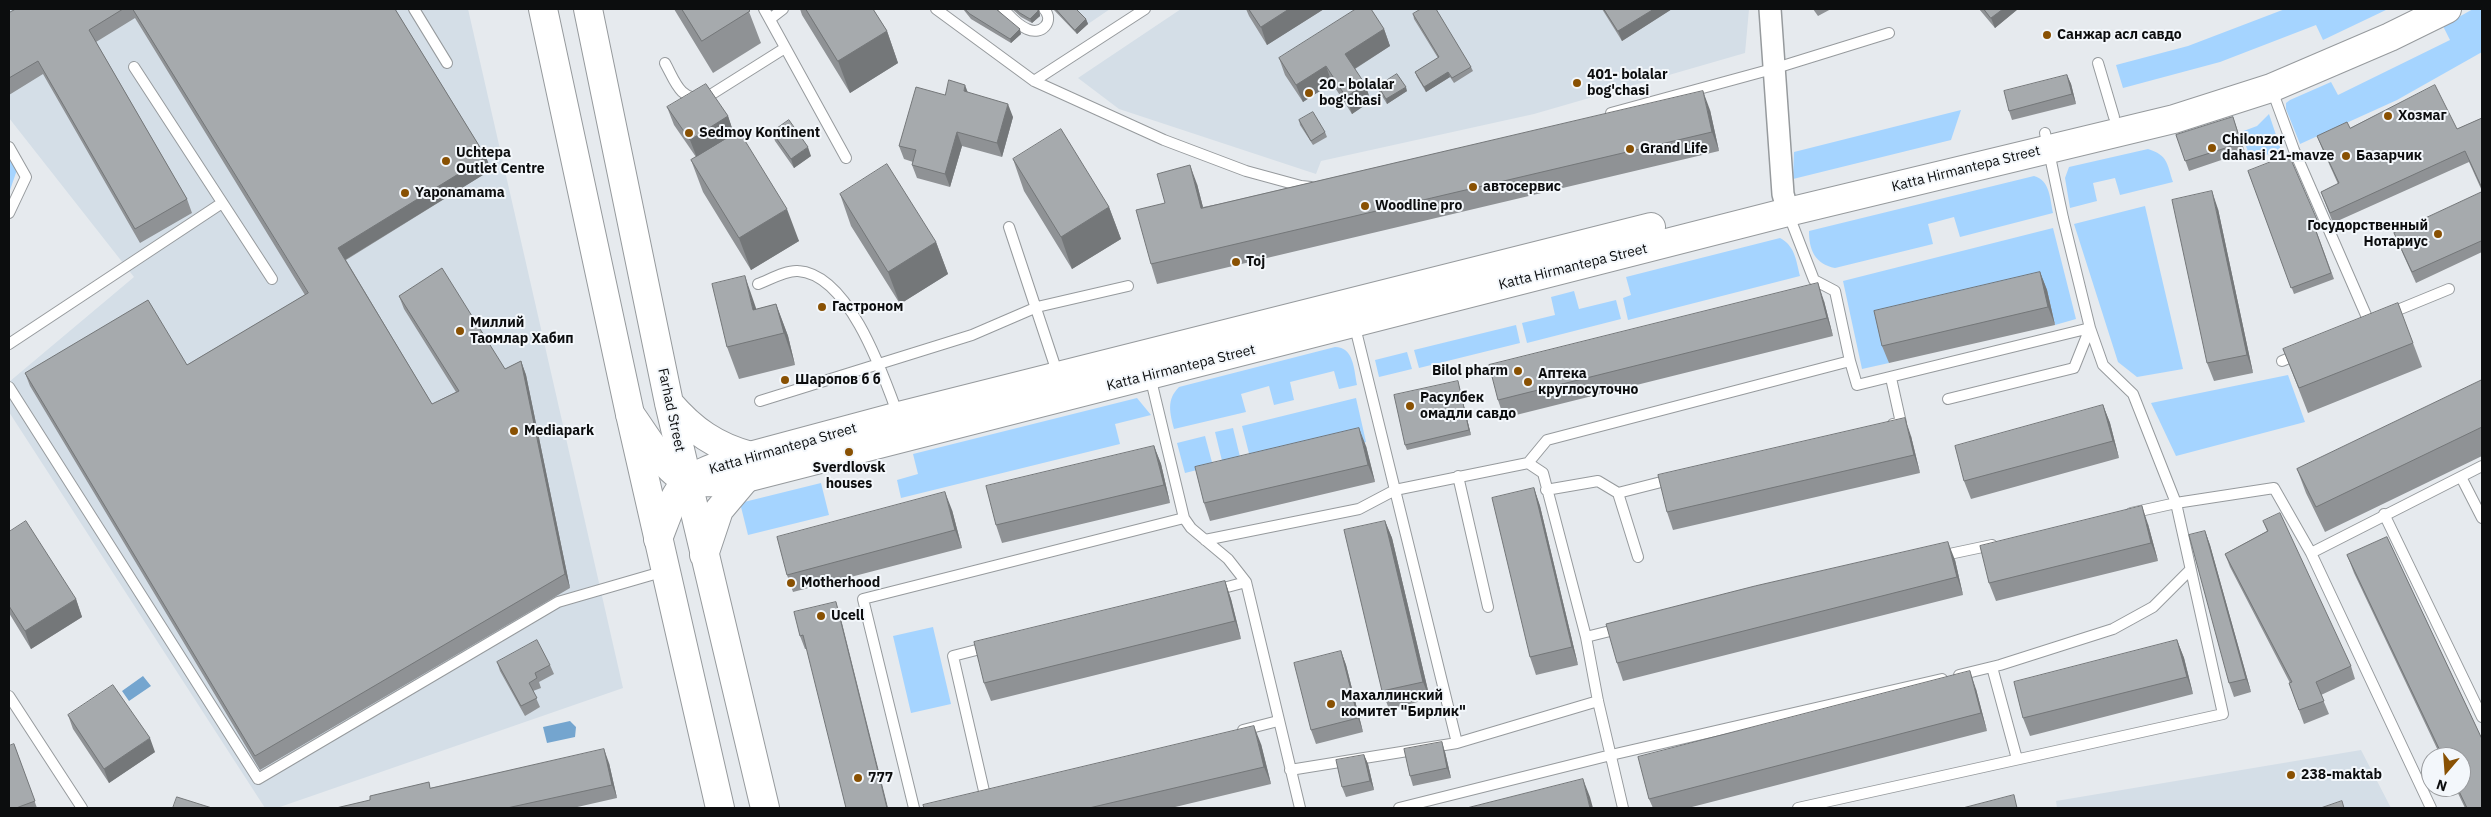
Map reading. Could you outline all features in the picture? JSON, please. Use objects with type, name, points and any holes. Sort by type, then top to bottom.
[{"type":"main road","points":[[543,9],[630,414],[720,808]]},
{"type":"main road","name":"Farhad Street","points":[[588,9],[669,403],[765,808]]},
{"type":"main road","name":"Katta Hirmаntepa Street","points":[[2047,141],[2114,116],[2239,83],[2319,51],[2413,9]]},
{"type":"main road","name":"Katta Hirmаntepa Street","points":[[748,467],[898,416],[1058,376],[1351,313],[1785,203],[2047,141],[2174,119],[2220,106],[2271,88],[2390,37],[2447,9]]},
{"type":"main road","name":"Katta Hirmаntepa Street","points":[[687,480],[710,469],[748,467],[1150,376],[1351,313]]},
{"type":"main road","points":[[669,403],[687,424],[710,441],[732,451],[748,467],[719,510],[704,555]]},
{"type":"main road","points":[[630,414],[672,472],[687,480],[676,493],[658,539]]},
{"type":"street","points":[[1770,9],[1785,203]]},
{"type":"lane","points":[[414,9],[447,63]]},
{"type":"lane","points":[[764,9],[846,158]]},
{"type":"lane","points":[[770,19],[784,9]]},
{"type":"lane","points":[[936,9],[1034,81],[1164,140],[1246,171],[1301,186],[1324,187]]},
{"type":"lane","points":[[1003,9],[1016,22],[1036,32],[1044,29],[1048,21],[1048,13],[1044,9]]},
{"type":"lane","points":[[1034,81],[1145,9]]},
{"type":"lane","points":[[1602,115],[1776,68],[1889,33]]},
{"type":"lane","points":[[665,63],[682,92],[690,99],[704,99],[785,48]]},
{"type":"lane","points":[[2098,63],[2114,116]]},
{"type":"lane","points":[[134,67],[272,279]]},
{"type":"lane","points":[[2271,88],[2364,324],[2449,289]]},
{"type":"lane","points":[[1798,808],[2223,714],[2176,503],[2133,394],[2103,365],[2090,328],[2047,141]]},
{"type":"lane","points":[[9,147],[26,176],[9,213]]},
{"type":"lane","points":[[9,344],[222,203]]},
{"type":"lane","points":[[1785,203],[1814,280],[1835,291],[1857,385],[2090,328]]},
{"type":"lane","points":[[1008,227],[1037,307],[1058,376]]},
{"type":"lane","points":[[758,284],[796,271],[822,278],[839,295],[873,348],[898,416]]},
{"type":"lane","points":[[760,402],[972,335],[1037,307],[1128,286]]},
{"type":"lane","points":[[1351,313],[1457,743]]},
{"type":"lane","points":[[1948,399],[2074,368],[2090,328]]},
{"type":"lane","points":[[2282,361],[2308,350]]},
{"type":"lane","points":[[1205,540],[1358,509],[1395,490],[1528,463],[1547,440],[1850,361]]},
{"type":"lane","points":[[1150,376],[1184,518],[1191,528],[1228,559],[1246,582],[1300,808]]},
{"type":"lane","points":[[1882,427],[1901,422],[1891,378]]},
{"type":"lane","points":[[9,387],[258,779],[558,602],[632,579],[666,571]]},
{"type":"lane","points":[[1528,463],[1543,473],[1586,636],[1598,701],[1623,808]]},
{"type":"lane","points":[[2311,553],[2384,514],[2482,466]]},
{"type":"lane","points":[[1458,476],[1488,607]]},
{"type":"lane","points":[[1618,493],[1684,476]]},
{"type":"lane","points":[[2461,477],[2482,518]]},
{"type":"lane","points":[[1546,490],[1598,481],[1618,493],[1638,557]]},
{"type":"lane","points":[[2118,516],[2176,503],[2274,488],[2311,553],[2431,808]]},
{"type":"lane","points":[[2384,514],[2482,717]]},
{"type":"lane","points":[[915,807],[864,599],[1184,518]]},
{"type":"lane","points":[[1925,560],[2002,542]]},
{"type":"lane","points":[[1399,808],[1611,755],[1992,667],[2113,629],[2133,620],[2153,607],[2190,570]]},
{"type":"lane","points":[[1208,592],[1246,582]]},
{"type":"lane","points":[[1586,636],[1634,626]]},
{"type":"lane","points":[[984,791],[953,656],[1000,644]]},
{"type":"lane","points":[[1992,667],[2017,759]]},
{"type":"lane","points":[[9,696],[82,808]]},
{"type":"lane","points":[[1290,770],[1457,743],[1598,701]]},
{"type":"lane","points":[[1231,733],[1278,722]]},
{"type":"shaded area","points":[[9,9],[468,9],[623,688],[277,808],[265,808],[9,412],[9,382],[134,277],[9,118]]},
{"type":"shaded area","points":[[1073,9],[1110,9],[1088,24]]},
{"type":"shaded area","name":"20 - bolalar bog'chasi","points":[[1181,9],[1749,9],[1745,53],[1534,114],[1321,161],[1316,174],[1119,109],[1078,78]]},
{"type":"shaded area","points":[[2285,9],[2388,9],[2323,40],[2316,25],[2220,62],[2123,88],[2116,65],[2188,46]]},
{"type":"shaded area","points":[[2473,9],[2482,9],[2482,52],[2397,100],[2300,144],[2286,109],[2286,103],[2331,82],[2338,95],[2450,40],[2443,26]]},
{"type":"shaded area","points":[[1961,110],[1951,140],[1793,179],[1794,152]]},
{"type":"shaded area","points":[[2269,114],[2281,150],[2251,160],[2241,132],[2257,126]]},
{"type":"shaded area","points":[[2148,149],[2155,151],[2163,157],[2168,165],[2173,182],[2120,195],[2115,178],[2093,183],[2097,201],[2070,208],[2065,178],[2069,167]]},
{"type":"shaded area","points":[[9,156],[18,167],[9,193]]},
{"type":"shaded area","points":[[2034,176],[2039,178],[2046,186],[2053,213],[1960,237],[1954,217],[1928,224],[1933,244],[1835,268],[1818,260],[1810,244],[1809,231]]},
{"type":"shaded area","points":[[2145,206],[2183,369],[2137,377],[2118,362],[2074,224]]},
{"type":"shaded area","points":[[2053,228],[2076,319],[2055,325],[2047,291],[1881,329],[1889,363],[1862,369],[1843,281]]},
{"type":"shaded area","points":[[1780,238],[1792,249],[1800,276],[1628,320],[1623,298],[1631,295],[1626,277]]},
{"type":"shaded area","points":[[1574,291],[1579,309],[1616,300],[1621,319],[1527,343],[1522,323],[1555,315],[1551,297]]},
{"type":"shaded area","points":[[1516,325],[1520,343],[1419,368],[1414,350]]},
{"type":"shaded area","points":[[1335,347],[1341,348],[1350,355],[1357,385],[1339,389],[1334,371],[1290,382],[1294,400],[1274,405],[1269,386],[1241,394],[1246,412],[1174,429],[1170,407],[1172,397],[1179,387]]},
{"type":"shaded area","points":[[1407,352],[1412,369],[1379,377],[1375,360]]},
{"type":"shaded area","points":[[2288,375],[2305,422],[2176,456],[2151,403]]},
{"type":"shaded area","points":[[1137,398],[1151,415],[1115,424],[1120,444],[901,498],[897,480],[918,474],[913,454]]},
{"type":"shaded area","points":[[1356,398],[1366,442],[1253,469],[1242,426]]},
{"type":"shaded area","points":[[1233,428],[1242,465],[1224,469],[1215,432]]},
{"type":"shaded area","points":[[1205,436],[1213,466],[1185,473],[1177,443]]},
{"type":"shaded area","points":[[821,483],[829,515],[748,535],[740,503]]},
{"type":"shaded area","points":[[933,627],[951,704],[911,713],[893,636]]},
{"type":"shaded area","points":[[143,676],[151,686],[129,701],[122,691]]},
{"type":"shaded area","points":[[570,721],[576,727],[575,737],[547,743],[543,727]]},
{"type":"shaded area","name":"238-maktab","points":[[2361,750],[2391,808],[2057,808],[2056,801]]},
{"type":"building","points":[[16,9],[123,9],[89,30],[187,199],[135,229],[38,61],[9,78],[9,13]]},
{"type":"building","points":[[133,9],[395,9],[486,157],[338,248],[432,404],[459,391],[399,296],[442,268],[505,369],[521,361],[565,574],[255,756],[25,373],[148,300],[187,365],[308,293]]},
{"type":"building","points":[[682,9],[748,9],[750,11],[702,41]]},
{"type":"building","points":[[806,9],[873,9],[887,31],[838,61]]},
{"type":"building","points":[[965,9],[996,9],[1020,29],[1010,39]]},
{"type":"building","points":[[1016,9],[1038,9],[1038,11],[1030,19]]},
{"type":"building","points":[[1056,9],[1076,9],[1086,19],[1075,30]]},
{"type":"building","points":[[1249,9],[1289,9],[1261,27]]},
{"type":"building","points":[[1356,9],[1371,9],[1384,29],[1345,54],[1365,84],[1346,97],[1326,66],[1296,85],[1279,58]]},
{"type":"building","points":[[1421,9],[1436,9],[1471,67],[1452,78],[1448,72],[1424,87],[1415,72],[1439,57],[1413,14]]},
{"type":"building","points":[[1604,9],[1654,9],[1618,31]]},
{"type":"building","points":[[1984,9],[2003,9],[1991,18]]},
{"type":"building","points":[[1397,74],[1406,87],[1386,99],[1378,86]]},
{"type":"building","points":[[2067,75],[2072,94],[2009,111],[2004,91]]},
{"type":"building","points":[[949,80],[965,85],[964,91],[1008,104],[997,143],[957,132],[945,174],[912,165],[916,150],[899,146],[916,87],[945,95]]},
{"type":"building","points":[[706,84],[728,116],[690,140],[667,107]]},
{"type":"building","points":[[2435,85],[2457,129],[2482,118],[2482,188],[2465,151],[2330,213],[2321,192],[2339,183],[2317,136],[2347,122],[2350,128]]},
{"type":"building","points":[[1703,91],[1712,132],[1151,264],[1136,210],[1165,203],[1157,174],[1190,165],[1201,208]]},
{"type":"building","points":[[1313,112],[1325,132],[1311,141],[1299,120]]},
{"type":"building","name":"Chilonzor dahasi 21-mavze","points":[[2233,117],[2241,143],[2185,161],[2176,135]]},
{"type":"building","points":[[789,120],[808,147],[791,159],[772,132]]},
{"type":"building","points":[[1061,129],[1109,207],[1061,237],[1013,159]]},
{"type":"building","points":[[739,131],[787,209],[739,238],[691,160]]},
{"type":"building","points":[[2289,155],[2318,222],[2313,223],[2331,273],[2291,288],[2248,171]]},
{"type":"building","points":[[887,164],[936,242],[888,272],[840,194]]},
{"type":"building","points":[[2212,191],[2247,355],[2207,363],[2172,200]]},
{"type":"building","points":[[2482,192],[2482,244],[2481,241],[2412,272],[2394,233]]},
{"type":"building","points":[[2040,272],[2048,307],[1882,346],[1874,311]]},
{"type":"building","points":[[745,276],[753,310],[776,304],[784,333],[727,347],[712,284]]},
{"type":"building","points":[[1818,283],[1827,318],[1498,400],[1489,365]]},
{"type":"building","points":[[2398,303],[2413,343],[2299,388],[2283,349]]},
{"type":"building","points":[[2482,380],[2482,427],[2316,507],[2297,469]]},
{"type":"building","points":[[1458,381],[1469,430],[1405,445],[1394,395]]},
{"type":"building","points":[[2103,405],[2113,441],[1964,481],[1955,446]]},
{"type":"building","points":[[1905,418],[1914,455],[1667,512],[1658,475]]},
{"type":"building","points":[[1359,428],[1368,465],[1204,503],[1195,467]]},
{"type":"building","points":[[1154,446],[1164,485],[996,525],[986,486]]},
{"type":"building","points":[[1534,488],[1572,647],[1530,657],[1492,498]]},
{"type":"building","points":[[945,492],[955,530],[787,575],[777,537]]},
{"type":"building","points":[[2142,506],[2151,543],[1989,583],[1980,546]]},
{"type":"building","points":[[2280,513],[2351,666],[2316,682],[2324,701],[2299,710],[2289,683],[2292,682],[2225,554],[2268,531],[2263,521]]},
{"type":"building","points":[[26,521],[76,599],[25,631],[9,606],[9,532]]},
{"type":"building","points":[[1385,521],[1423,682],[1382,691],[1344,530]]},
{"type":"building","points":[[2205,531],[2246,679],[2229,683],[2189,535]]},
{"type":"building","points":[[2387,537],[2482,739],[2482,808],[2467,808],[2462,797],[2471,797],[2471,747],[2438,747],[2347,555]]},
{"type":"building","points":[[1948,542],[1957,577],[1617,663],[1606,624],[1755,586]]},
{"type":"building","points":[[1225,581],[1235,621],[984,683],[974,642]]},
{"type":"building","points":[[836,602],[887,808],[846,808],[803,635],[800,636],[794,612]]},
{"type":"building","points":[[537,640],[550,665],[535,673],[537,678],[529,683],[537,698],[521,706],[497,662]]},
{"type":"building","points":[[2177,640],[2187,677],[2023,718],[2014,682]]},
{"type":"building","name":"Махаллинский комитет \"Бирлик\"","points":[[1341,651],[1358,718],[1311,730],[1294,663]]},
{"type":"building","points":[[1970,671],[1981,713],[1649,799],[1638,757]]},
{"type":"building","points":[[113,685],[150,738],[104,769],[68,715]]},
{"type":"building","points":[[1254,726],[1264,767],[1089,808],[924,808],[923,805]]},
{"type":"building","points":[[1442,742],[1447,768],[1410,776],[1404,749]]},
{"type":"building","points":[[14,744],[35,801],[16,808],[9,808],[9,746]]},
{"type":"building","points":[[604,749],[612,785],[507,808],[336,808],[370,800],[370,796],[429,782],[430,788]]},
{"type":"building","points":[[1364,755],[1370,781],[1342,787],[1336,760]]},
{"type":"building","points":[[1583,779],[1590,808],[1467,808]]},
{"type":"building","points":[[2014,795],[2017,808],[1963,808]]},
{"type":"building","points":[[177,797],[212,808],[173,808]]},
{"type":"building","points":[[2342,801],[2344,808],[2321,808]]},
{"type":"place","name":"Санжар асл савдо","points":[[2047,35]]},
{"type":"place","name":"401- bolalar bog'chasi","points":[[1577,83]]},
{"type":"place","name":"20 - bolalar bog'chasi","points":[[1309,93]]},
{"type":"place","name":"Хозмаг","points":[[2388,116]]},
{"type":"place","name":"Sedmoy Kontinent","points":[[689,133]]},
{"type":"place","name":"Chilonzor dahasi 21-mavze","points":[[2212,148]]},
{"type":"place","name":"Grand Life","points":[[1630,149]]},
{"type":"place","name":"Базарчик","points":[[2346,156]]},
{"type":"place","name":"Uchtepa Outlet Centre","points":[[446,161]]},
{"type":"place","name":"автосервис","points":[[1473,187]]},
{"type":"place","name":"Yaponamama","points":[[405,193]]},
{"type":"place","name":"Woodline pro","points":[[1365,206]]},
{"type":"place","name":"Госудорственный Нотариус","points":[[2438,234]]},
{"type":"place","name":"Toj","points":[[1236,262]]},
{"type":"place","name":"Гастроном","points":[[822,307]]},
{"type":"place","name":"Миллий Таомлар Хабип","points":[[460,331]]},
{"type":"place","name":"Bilol pharm","points":[[1518,371]]},
{"type":"place","name":"Шаропов б б","points":[[785,380]]},
{"type":"place","name":"Аптека круглосуточно","points":[[1528,382]]},
{"type":"place","name":"Расулбек омадли савдо","points":[[1410,406]]},
{"type":"place","name":"Mediapark","points":[[514,431]]},
{"type":"place","name":"Sverdlovsk houses","points":[[849,452]]},
{"type":"place","name":"Motherhood","points":[[791,583]]},
{"type":"place","name":"Ucell","points":[[821,616]]},
{"type":"place","name":"Махаллинский комитет \"Бирлик\"","points":[[1331,704]]},
{"type":"place","name":"238-maktab","points":[[2291,775]]},
{"type":"place","name":"777","points":[[858,778]]}]
